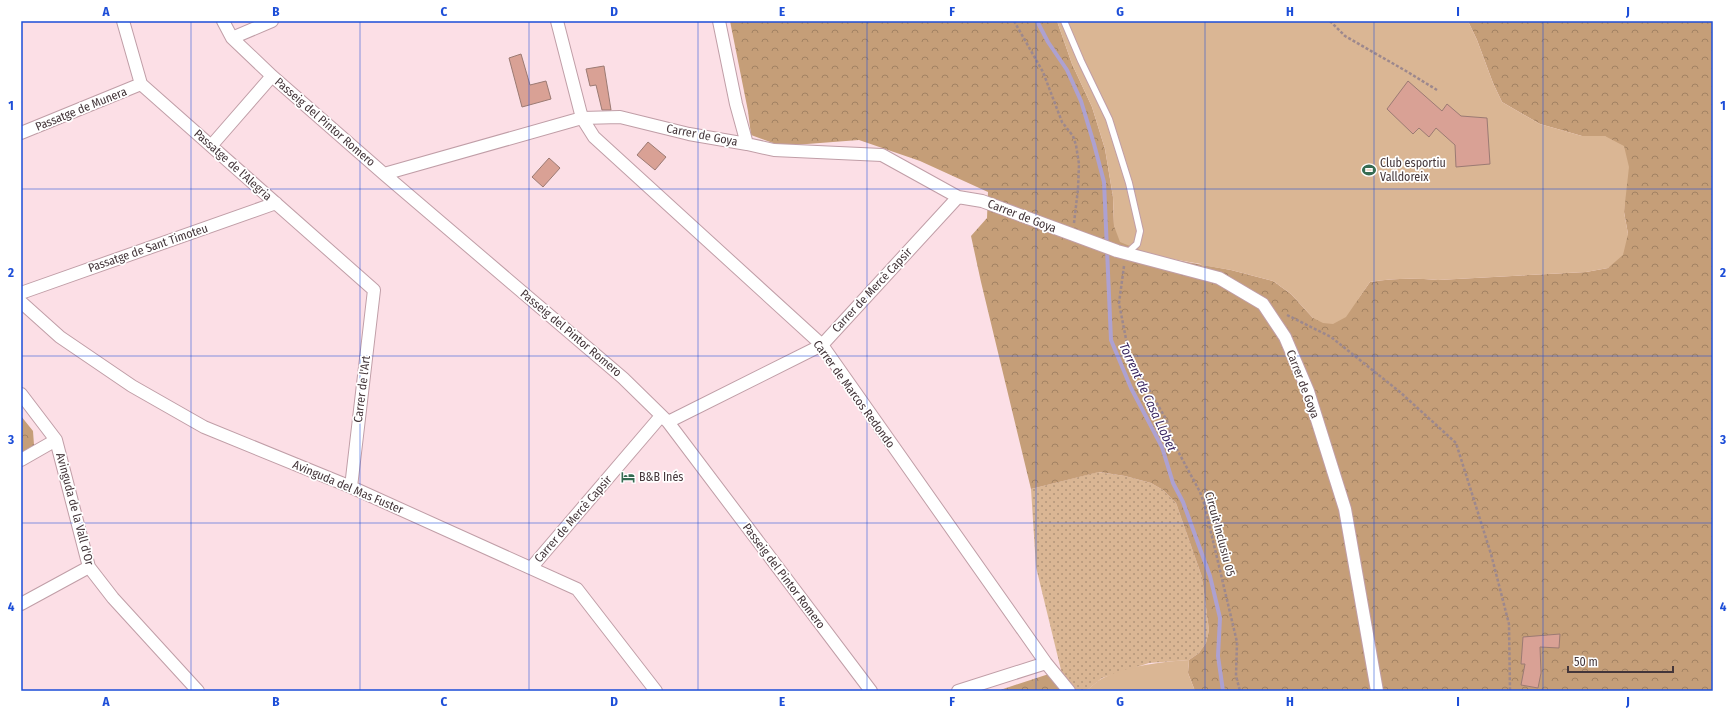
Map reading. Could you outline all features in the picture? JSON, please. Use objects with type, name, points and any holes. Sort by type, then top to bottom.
[{"type":"street","points":[[123,21],[141,84]]},
{"type":"street","name":"Passeig del Pintor Romero","points":[[224,21],[232,38],[272,76],[384,174],[623,378],[665,419],[871,691]]},
{"type":"street","points":[[232,38],[272,21]]},
{"type":"street","name":"Carrer de Marcos Redondo","points":[[557,21],[582,118],[594,137],[822,345],[1046,663],[1069,691]]},
{"type":"street","points":[[720,21],[736,104],[747,144]]},
{"type":"street","points":[[211,146],[272,76]]},
{"type":"street","name":"Passatge de Munera","points":[[21,134],[141,84]]},
{"type":"street","name":"Passatge de l'Alegria","points":[[141,84],[374,290]]},
{"type":"street","name":"Carrer de Goya","points":[[384,174],[582,118],[620,117],[689,134],[774,150],[882,155],[958,198],[982,201],[1122,252],[1219,278],[1263,304],[1285,338],[1308,391],[1344,510],[1377,691]]},
{"type":"street","name":"Carrer de Mercè Capsir","points":[[531,568],[665,419],[822,345],[958,198]]},
{"type":"street","name":"Passatge de Sant Timoteu","points":[[21,293],[276,203]]},
{"type":"street","name":"Carrer de l'Art","points":[[351,487],[374,290]]},
{"type":"street","name":"Avinguda del Mas Fuster","points":[[21,302],[60,337],[145,394],[204,427],[351,487],[577,589],[656,691]]},
{"type":"street","name":"Avinguda de la Vall d'Or","points":[[21,394],[56,440],[89,567],[113,598],[198,691]]},
{"type":"street","points":[[21,460],[56,440]]},
{"type":"street","points":[[21,604],[89,567]]},
{"type":"street","points":[[958,691],[1046,663]]},
{"type":"lane","points":[[1064,21],[1109,119],[1129,183],[1140,231],[1138,244],[1122,252]]},
{"type":"path","points":[[1014,21],[1043,72],[1062,122],[1073,136],[1076,145],[1079,164],[1073,235]]},
{"type":"path","points":[[1330,21],[1345,36],[1437,90]]},
{"type":"path","name":"Circuit Inclusiu 05","points":[[1122,252],[1122,274],[1119,303],[1126,339],[1132,360],[1166,421],[1173,442],[1200,492],[1204,503],[1237,642],[1236,676],[1240,691]]},
{"type":"path","points":[[1283,314],[1331,337],[1400,392],[1456,443],[1491,554],[1509,624],[1510,691]]},
{"type":"shaded area","name":"Club esportiu Valldoreix","points":[[1057,21],[1468,21],[1502,102],[1540,124],[1582,136],[1605,136],[1624,146],[1629,167],[1624,212],[1628,234],[1623,255],[1608,268],[1586,272],[1438,280],[1396,279],[1370,282],[1346,317],[1333,324],[1323,323],[1313,318],[1291,294],[1273,281],[1231,270],[1207,266],[1202,267],[1201,264],[1154,256],[1120,242],[1114,226],[1113,197],[1105,149],[1092,107],[1072,64]]},
{"type":"shaded area","points":[[1098,472],[1125,476],[1151,483],[1163,490],[1176,503],[1202,577],[1209,630],[1206,643],[1199,653],[1189,660],[1149,663],[1102,678],[1086,691],[1070,691],[1061,670],[1036,567],[1031,489]]},
{"type":"shaded area","points":[[1189,660],[1188,673],[1195,691],[1086,691],[1103,678],[1124,670],[1156,663]]},
{"type":"green space","points":[[730,21],[1057,21],[1072,64],[1092,107],[1105,149],[1113,197],[1114,226],[1154,256],[1231,270],[1273,281],[1291,294],[1313,318],[1358,299],[1370,282],[1396,279],[1438,280],[1586,272],[1608,268],[1628,234],[1624,212],[1625,190],[1605,136],[1582,136],[1540,124],[1502,102],[1468,21],[1713,21],[1713,691],[1195,691],[1188,673],[1189,660],[1199,653],[1206,643],[1209,630],[1202,577],[1176,503],[1163,490],[1151,483],[1125,476],[1099,472],[1031,489],[971,236],[987,218],[988,192],[920,161],[859,140],[781,146],[751,135],[748,111]]},
{"type":"green space","points":[[21,416],[33,431],[34,445],[21,453]]},
{"type":"green space","points":[[1061,670],[1070,691],[997,691]]},
{"type":"building","points":[[521,54],[530,85],[546,81],[551,99],[522,107],[509,58]]},
{"type":"building","points":[[604,66],[611,110],[602,110],[596,85],[590,86],[586,69]]},
{"type":"building","name":"Club esportiu Valldoreix","points":[[1408,81],[1442,111],[1447,104],[1461,116],[1487,118],[1490,164],[1456,167],[1455,145],[1436,128],[1429,137],[1419,128],[1413,134],[1387,109]]},
{"type":"building","points":[[648,142],[666,157],[655,170],[637,155]]},
{"type":"building","points":[[549,158],[560,168],[543,187],[532,177]]},
{"type":"building","points":[[1560,634],[1559,648],[1540,647],[1541,673],[1538,688],[1521,685],[1525,664],[1521,664],[1523,637]]},
{"type":"waterway","name":"Torrent de Casa Llobet","points":[[1037,21],[1048,42],[1067,70],[1081,101],[1094,144],[1104,182],[1111,340],[1131,388],[1162,447],[1173,483],[1183,502],[1210,576],[1220,618],[1218,656],[1223,691]]},
{"type":"place","name":"Club esportiu Valldoreix","points":[[1369,170]]},
{"type":"place","name":"B&B Inés","points":[[628,477]]}]
